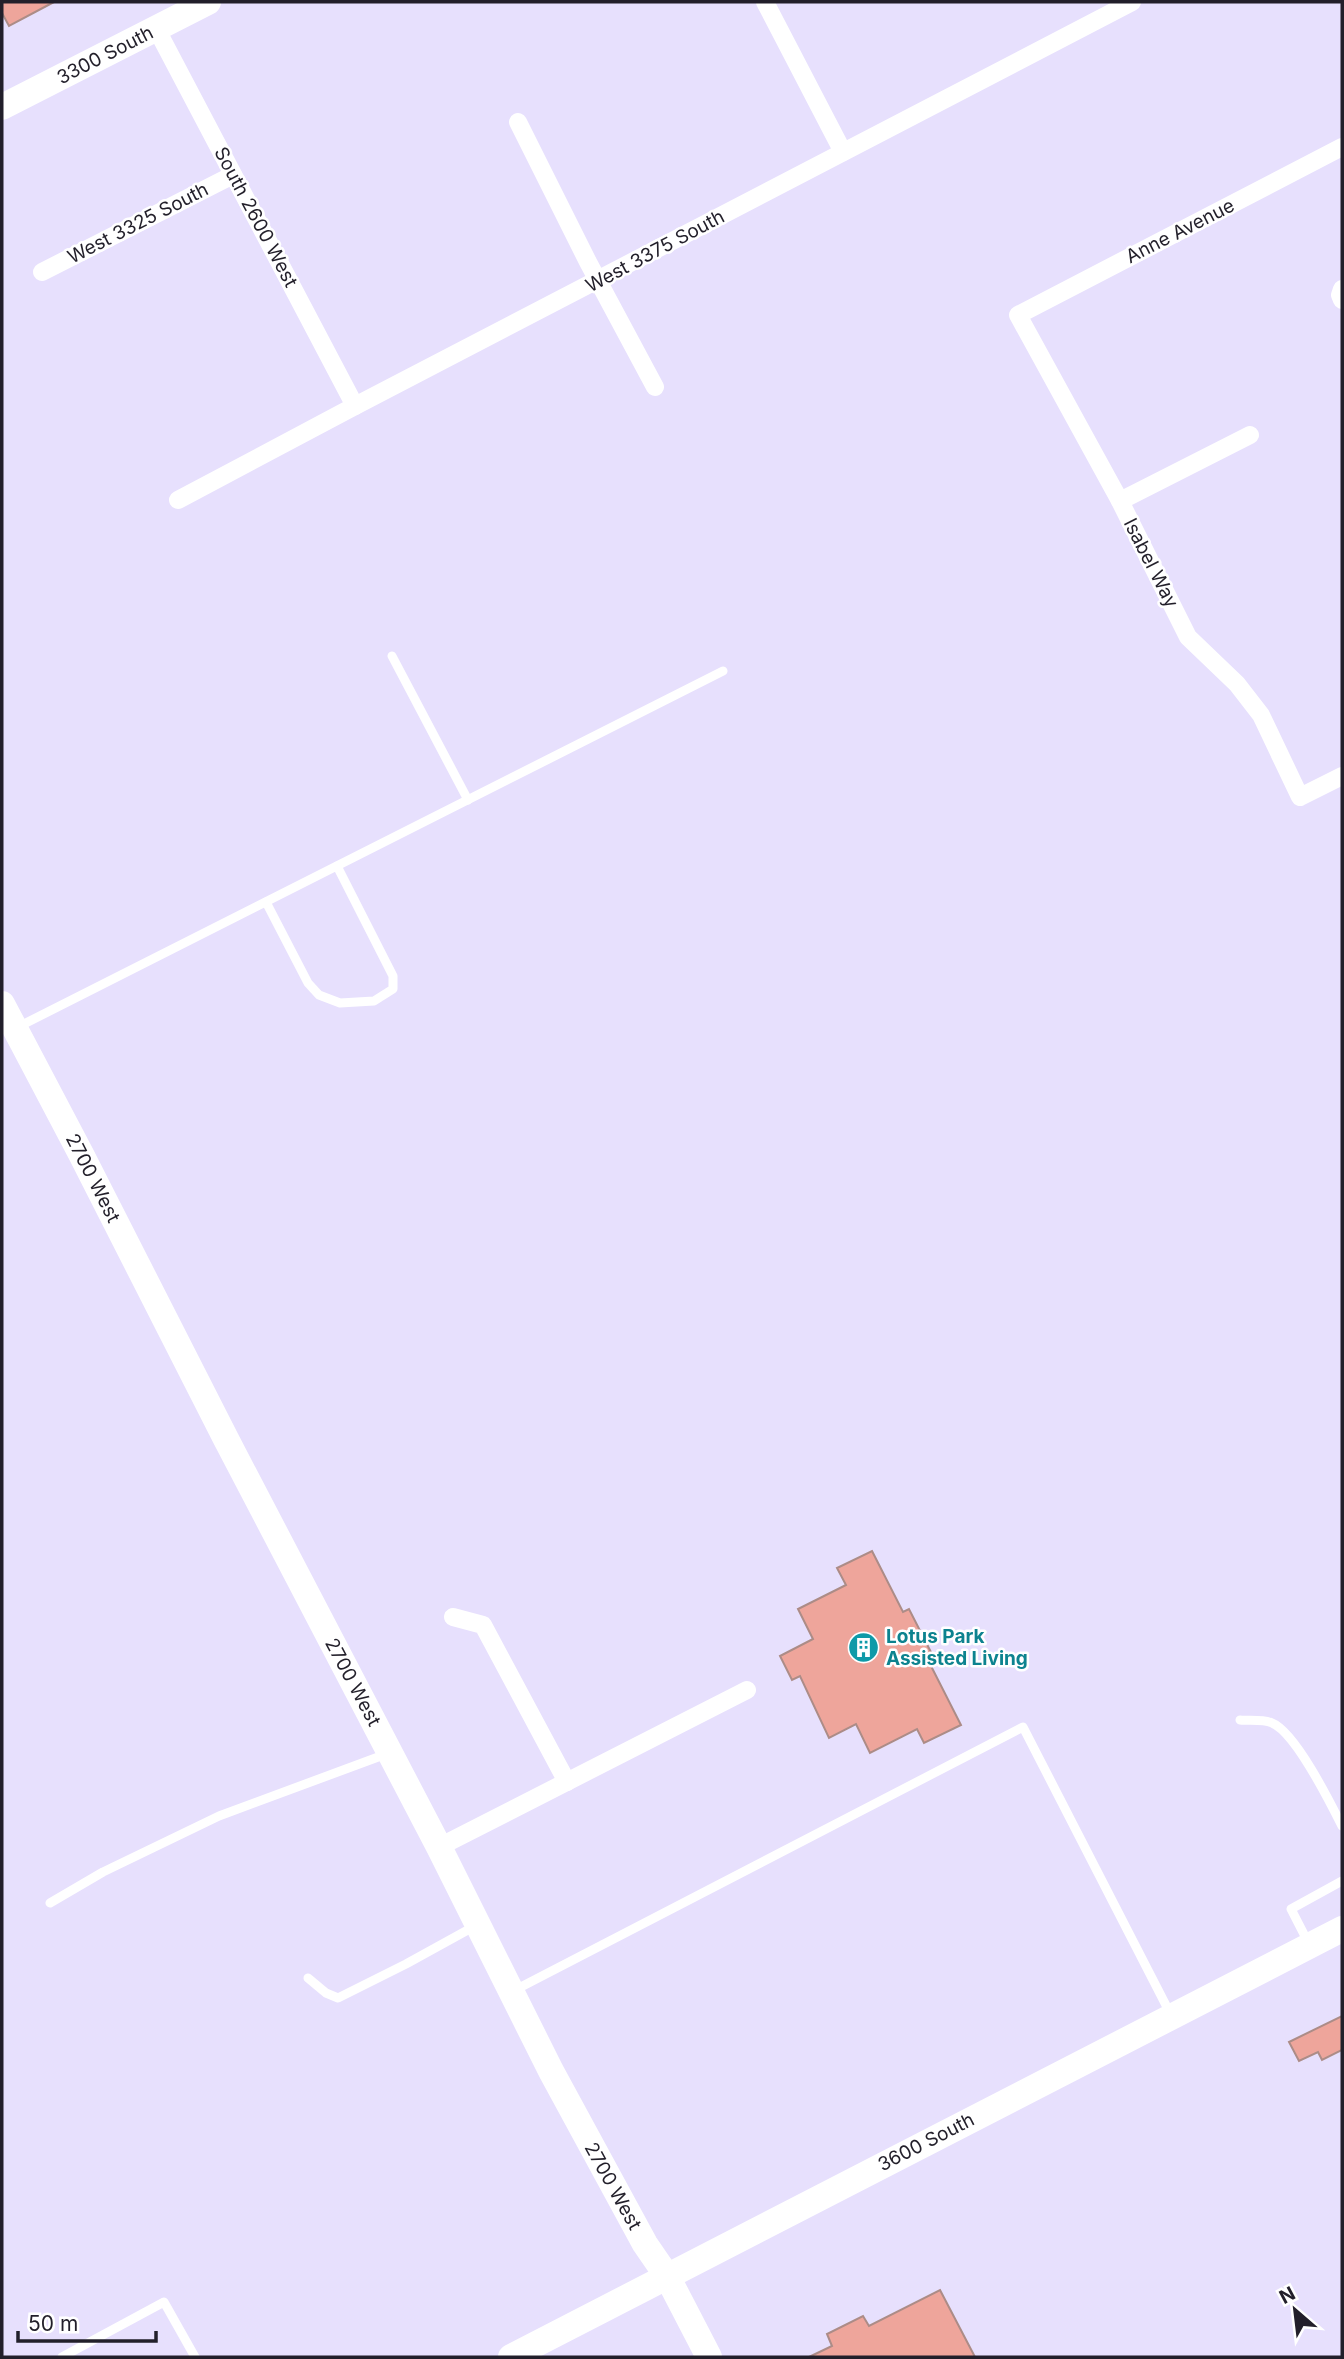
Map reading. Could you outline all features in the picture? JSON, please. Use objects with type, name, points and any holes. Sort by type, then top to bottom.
[{"type":"street","name":"3300 South","points":[[2,107],[208,2]]},
{"type":"street","points":[[765,2],[843,152]]},
{"type":"street","name":"West 3375 South","points":[[178,500],[1132,2]]},
{"type":"street","name":"South 2600 West","points":[[156,28],[355,406]]},
{"type":"street","points":[[518,122],[655,387]]},
{"type":"street","name":"Anne Avenue","points":[[1018,315],[1342,147]]},
{"type":"street","name":"West 3325 South","points":[[42,272],[233,175]]},
{"type":"street","points":[[1342,289],[1342,300]]},
{"type":"street","name":"Isabel Way","points":[[1018,315],[1120,501],[1188,637],[1237,684],[1261,715],[1300,797],[1342,776]]},
{"type":"street","points":[[1120,501],[1250,435]]},
{"type":"street","name":"2700 West","points":[[2,1004],[439,1847],[551,2071],[645,2244],[667,2276],[709,2357]]},
{"type":"street","points":[[453,1617],[483,1625],[567,1782]]},
{"type":"street","points":[[439,1847],[747,1689]]},
{"type":"street","name":"3600 South","points":[[511,2357],[1342,1929]]},
{"type":"lane","points":[[392,656],[468,800]]},
{"type":"lane","points":[[15,1029],[723,671]]},
{"type":"lane","points":[[266,902],[308,983],[319,995],[340,1003],[374,1001],[393,989],[393,976],[337,866]]},
{"type":"lane","points":[[1240,1720],[1270,1722],[1285,1730],[1324,1791],[1342,1826]]},
{"type":"lane","points":[[511,1992],[1023,1727],[1172,2016]]},
{"type":"lane","points":[[50,1903],[103,1872],[219,1816],[390,1753]]},
{"type":"lane","points":[[1309,1946],[1291,1909],[1342,1881]]},
{"type":"lane","points":[[308,1978],[326,1993],[338,1998],[477,1925]]},
{"type":"lane","points":[[62,2357],[164,2302],[195,2357]]},
{"type":"building","points":[[2,2],[54,2],[9,26],[2,13]]},
{"type":"building","name":"Lotus Park Assisted Living","points":[[872,1551],[903,1612],[909,1609],[936,1662],[930,1664],[961,1725],[924,1743],[917,1729],[870,1753],[856,1724],[829,1738],[800,1676],[792,1680],[780,1656],[813,1639],[798,1609],[846,1585],[837,1568]]},
{"type":"building","points":[[1342,2016],[1342,2050],[1322,2060],[1318,2052],[1299,2061],[1289,2042]]},
{"type":"building","points":[[940,2290],[975,2357],[809,2357],[832,2346],[827,2334],[863,2316],[869,2326]]},
{"type":"place","name":"Lotus Park Assisted Living","points":[[863,1647]]}]
